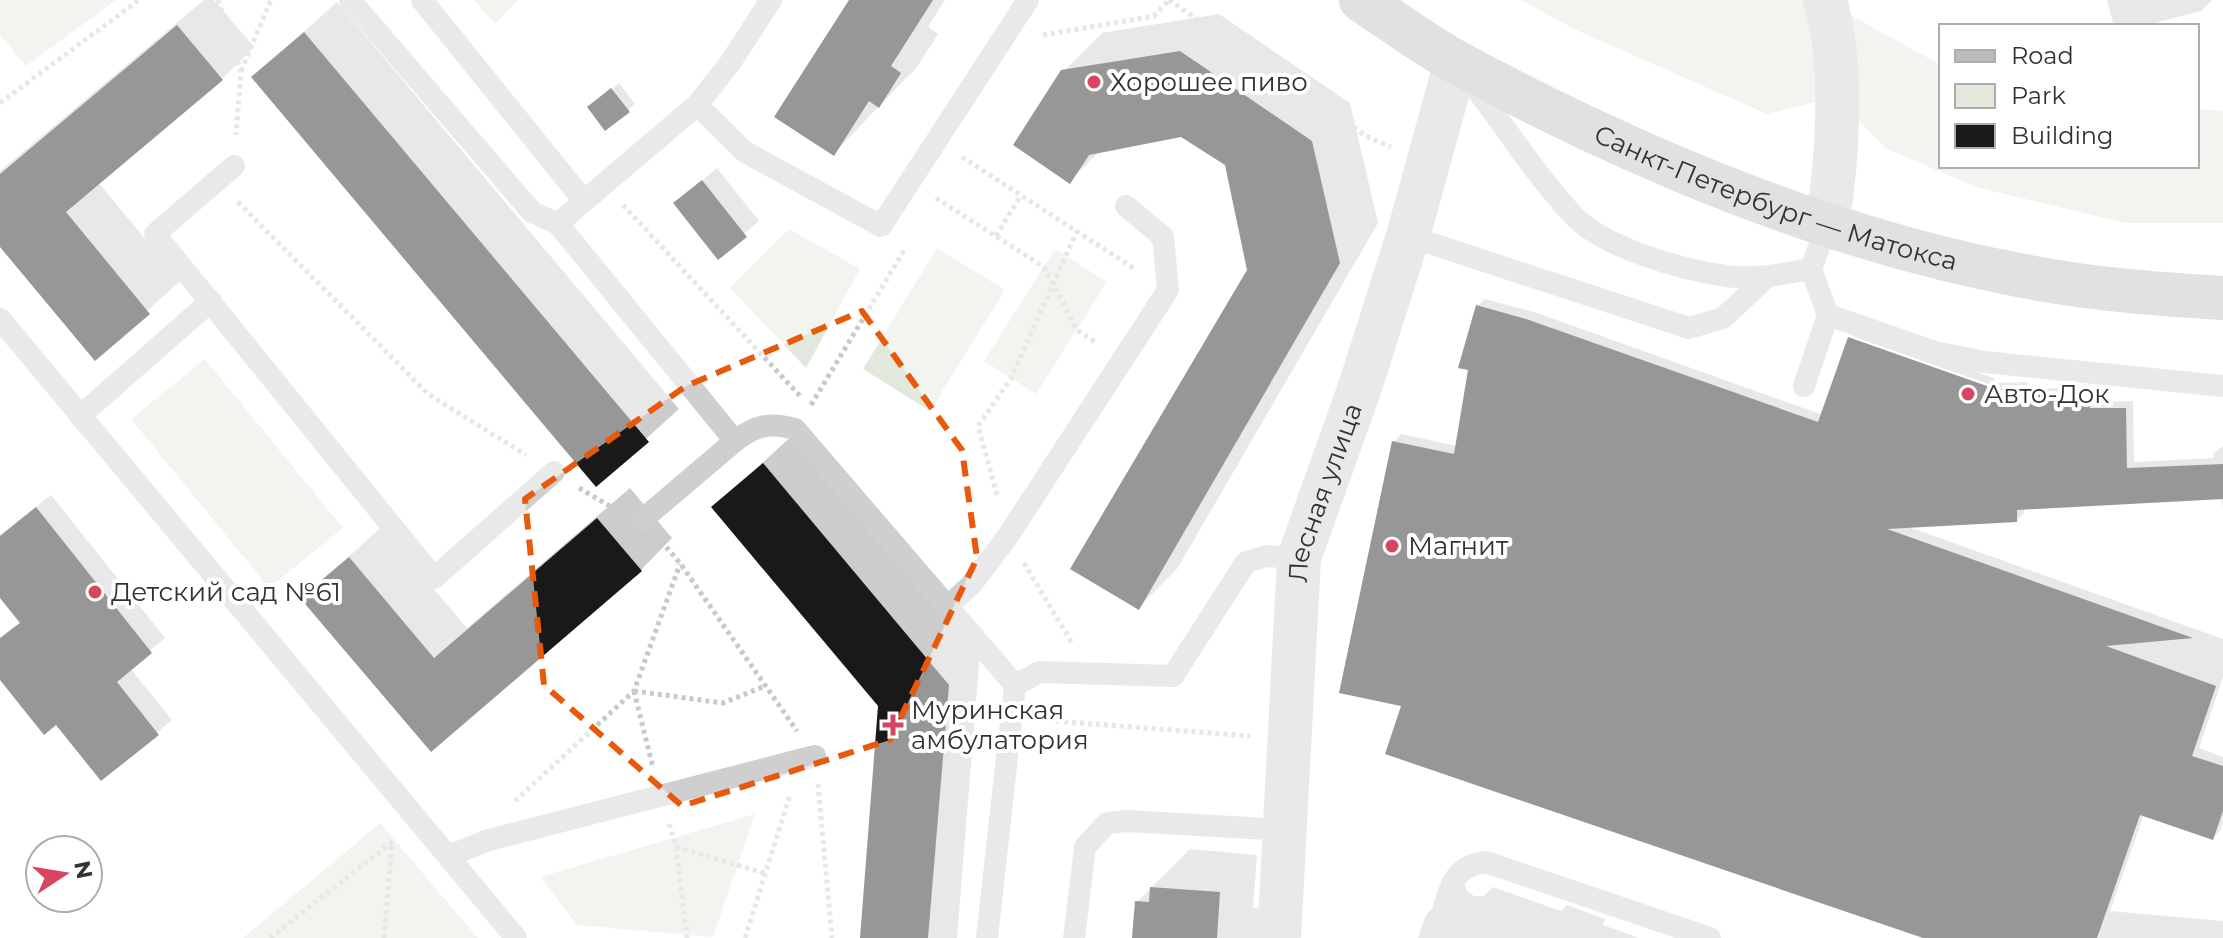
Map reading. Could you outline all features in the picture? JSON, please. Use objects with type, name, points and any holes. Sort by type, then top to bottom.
[{"type":"main road","name":"Санкт-Петербург — Матокса","points":[[1361,0],[1456,62],[1661,163],[1827,225],[2023,276],[2134,292],[2223,298]]},
{"type":"street","points":[[1825,0],[1830,17],[1837,113],[1836,173],[1827,225]]},
{"type":"street","name":"Лесная улица","points":[[1279,938],[1299,558],[1360,387],[1408,236],[1456,62]]},
{"type":"lane","points":[[350,0],[532,212],[558,224],[735,441]]},
{"type":"lane","points":[[422,0],[584,201]]},
{"type":"lane","points":[[558,224],[697,105],[730,63],[771,0]]},
{"type":"lane","points":[[697,105],[745,152],[881,226],[1028,0]]},
{"type":"lane","points":[[1456,62],[1574,217],[1599,236],[1645,254],[1726,276],[1767,277],[1811,269]]},
{"type":"lane","points":[[225,173],[155,234],[434,578],[554,472]]},
{"type":"lane","points":[[948,606],[971,585],[1008,536],[1168,290],[1163,237],[1126,206]]},
{"type":"lane","points":[[1804,386],[1828,315],[1811,269],[1827,225]]},
{"type":"lane","points":[[1408,236],[1689,328],[1723,318],[1767,277]]},
{"type":"lane","points":[[80,416],[211,301]]},
{"type":"lane","points":[[1828,315],[1935,352],[1985,362],[2223,386]]},
{"type":"lane","points":[[0,319],[516,938]]},
{"type":"lane","points":[[642,520],[753,428],[775,424],[795,429],[1015,685],[987,938]]},
{"type":"lane","points":[[1015,685],[1040,672],[1173,676],[1246,562],[1267,556],[1299,558]]},
{"type":"lane","points":[[448,856],[489,840],[808,758]]},
{"type":"lane","points":[[1074,938],[1085,847],[1094,833],[1107,823],[1127,821],[1285,830]]},
{"type":"lane","points":[[1440,920],[1455,876],[1468,864],[1486,862],[1710,938]]},
{"type":"path","points":[[0,103],[139,0]]},
{"type":"path","points":[[218,0],[241,72]]},
{"type":"path","points":[[271,0],[241,72],[225,173],[428,394],[599,502],[642,520],[680,563],[765,686],[808,758],[832,938]]},
{"type":"path","points":[[1030,37],[1154,16],[1169,0],[1366,136],[1428,164]]},
{"type":"path","points":[[955,167],[969,143]]},
{"type":"path","points":[[961,156],[1168,290]]},
{"type":"path","points":[[603,184],[820,418]]},
{"type":"path","points":[[928,211],[942,188]]},
{"type":"path","points":[[996,236],[1021,195]]},
{"type":"path","points":[[936,198],[1044,267],[1077,330],[1122,360]]},
{"type":"path","points":[[810,407],[912,237]]},
{"type":"path","points":[[489,840],[487,827],[634,691],[680,563]]},
{"type":"path","points":[[634,691],[723,703],[765,686]]},
{"type":"path","points":[[634,691],[676,847],[687,938]]},
{"type":"path","points":[[1012,718],[1258,737]]},
{"type":"path","points":[[745,938],[764,873],[808,758]]},
{"type":"path","points":[[270,938],[419,822]]},
{"type":"path","points":[[384,938],[392,843]]},
{"type":"path","points":[[676,847],[764,873]]},
{"type":"highlighted area","points":[[862,311],[962,450],[977,558],[890,740],[682,806],[544,685],[525,499],[686,386]]},
{"type":"green space","points":[[0,0],[116,0],[26,66],[0,35]]},
{"type":"green space","points":[[474,0],[518,0],[495,24]]},
{"type":"green space","points":[[1521,0],[1823,0],[1939,64],[1939,168],[2199,168],[2199,109],[2223,111],[2223,223],[2125,223],[1976,187],[1885,148],[1837,97],[1767,114],[1576,30]]},
{"type":"green space","points":[[789,229],[860,269],[806,368],[730,288]]},
{"type":"green space","points":[[937,248],[1005,290],[930,411],[863,369]]},
{"type":"green space","points":[[1055,249],[1107,282],[1036,394],[984,361]]},
{"type":"green space","points":[[205,359],[343,528],[269,588],[131,419]]},
{"type":"green space","points":[[755,814],[713,937],[577,925],[540,877]]},
{"type":"green space","points":[[380,823],[478,938],[243,938]]},
{"type":"building","points":[[849,0],[933,0],[891,66],[901,73],[879,108],[869,101],[834,156],[774,117]]},
{"type":"building","points":[[177,25],[223,80],[66,212],[150,314],[95,361],[0,247],[0,174]]},
{"type":"building","points":[[304,32],[649,442],[596,487],[251,77]]},
{"type":"building","points":[[1180,51],[1312,141],[1340,263],[1139,610],[1070,569],[1247,270],[1225,165],[1181,137],[1089,155],[1070,184],[1013,145],[1061,70]]},
{"type":"building","points":[[611,88],[630,112],[605,131],[587,107]]},
{"type":"building","points":[[702,180],[747,237],[718,260],[673,203]]},
{"type":"building","points":[[1476,305],[1526,319],[1818,422],[1848,337],[1987,386],[1987,389],[2022,389],[2022,395],[2056,395],[2057,403],[2090,402],[2090,408],[2126,408],[2127,468],[2223,464],[2223,499],[2017,510],[2017,522],[1887,529],[2193,638],[2106,646],[2216,686],[2192,756],[2223,766],[2223,811],[2213,840],[2140,815],[2097,938],[1923,938],[1385,754],[1401,706],[1339,693],[1392,441],[1454,454],[1468,370],[1458,368]]},
{"type":"building","points":[[763,463],[949,685],[928,938],[860,938],[878,706],[711,507]]},
{"type":"building","points":[[36,507],[152,653],[117,682],[159,735],[101,781],[56,725],[44,735],[0,680],[0,638],[20,623],[0,598],[0,536]]},
{"type":"building","points":[[597,518],[642,571],[431,752],[300,598],[349,557],[434,658]]},
{"type":"building","points":[[1150,887],[1220,892],[1217,938],[1132,938],[1135,901],[1149,902]]},
{"type":"place","name":"Хорошее пиво","points":[[1094,82]]},
{"type":"place","name":"Авто-Док","points":[[1968,394]]},
{"type":"place","name":"Магнит","points":[[1392,546]]},
{"type":"place","name":"Детский сад №61","points":[[95,592]]},
{"type":"place","name":"Муринская амбулатория","points":[[893,725]]}]
